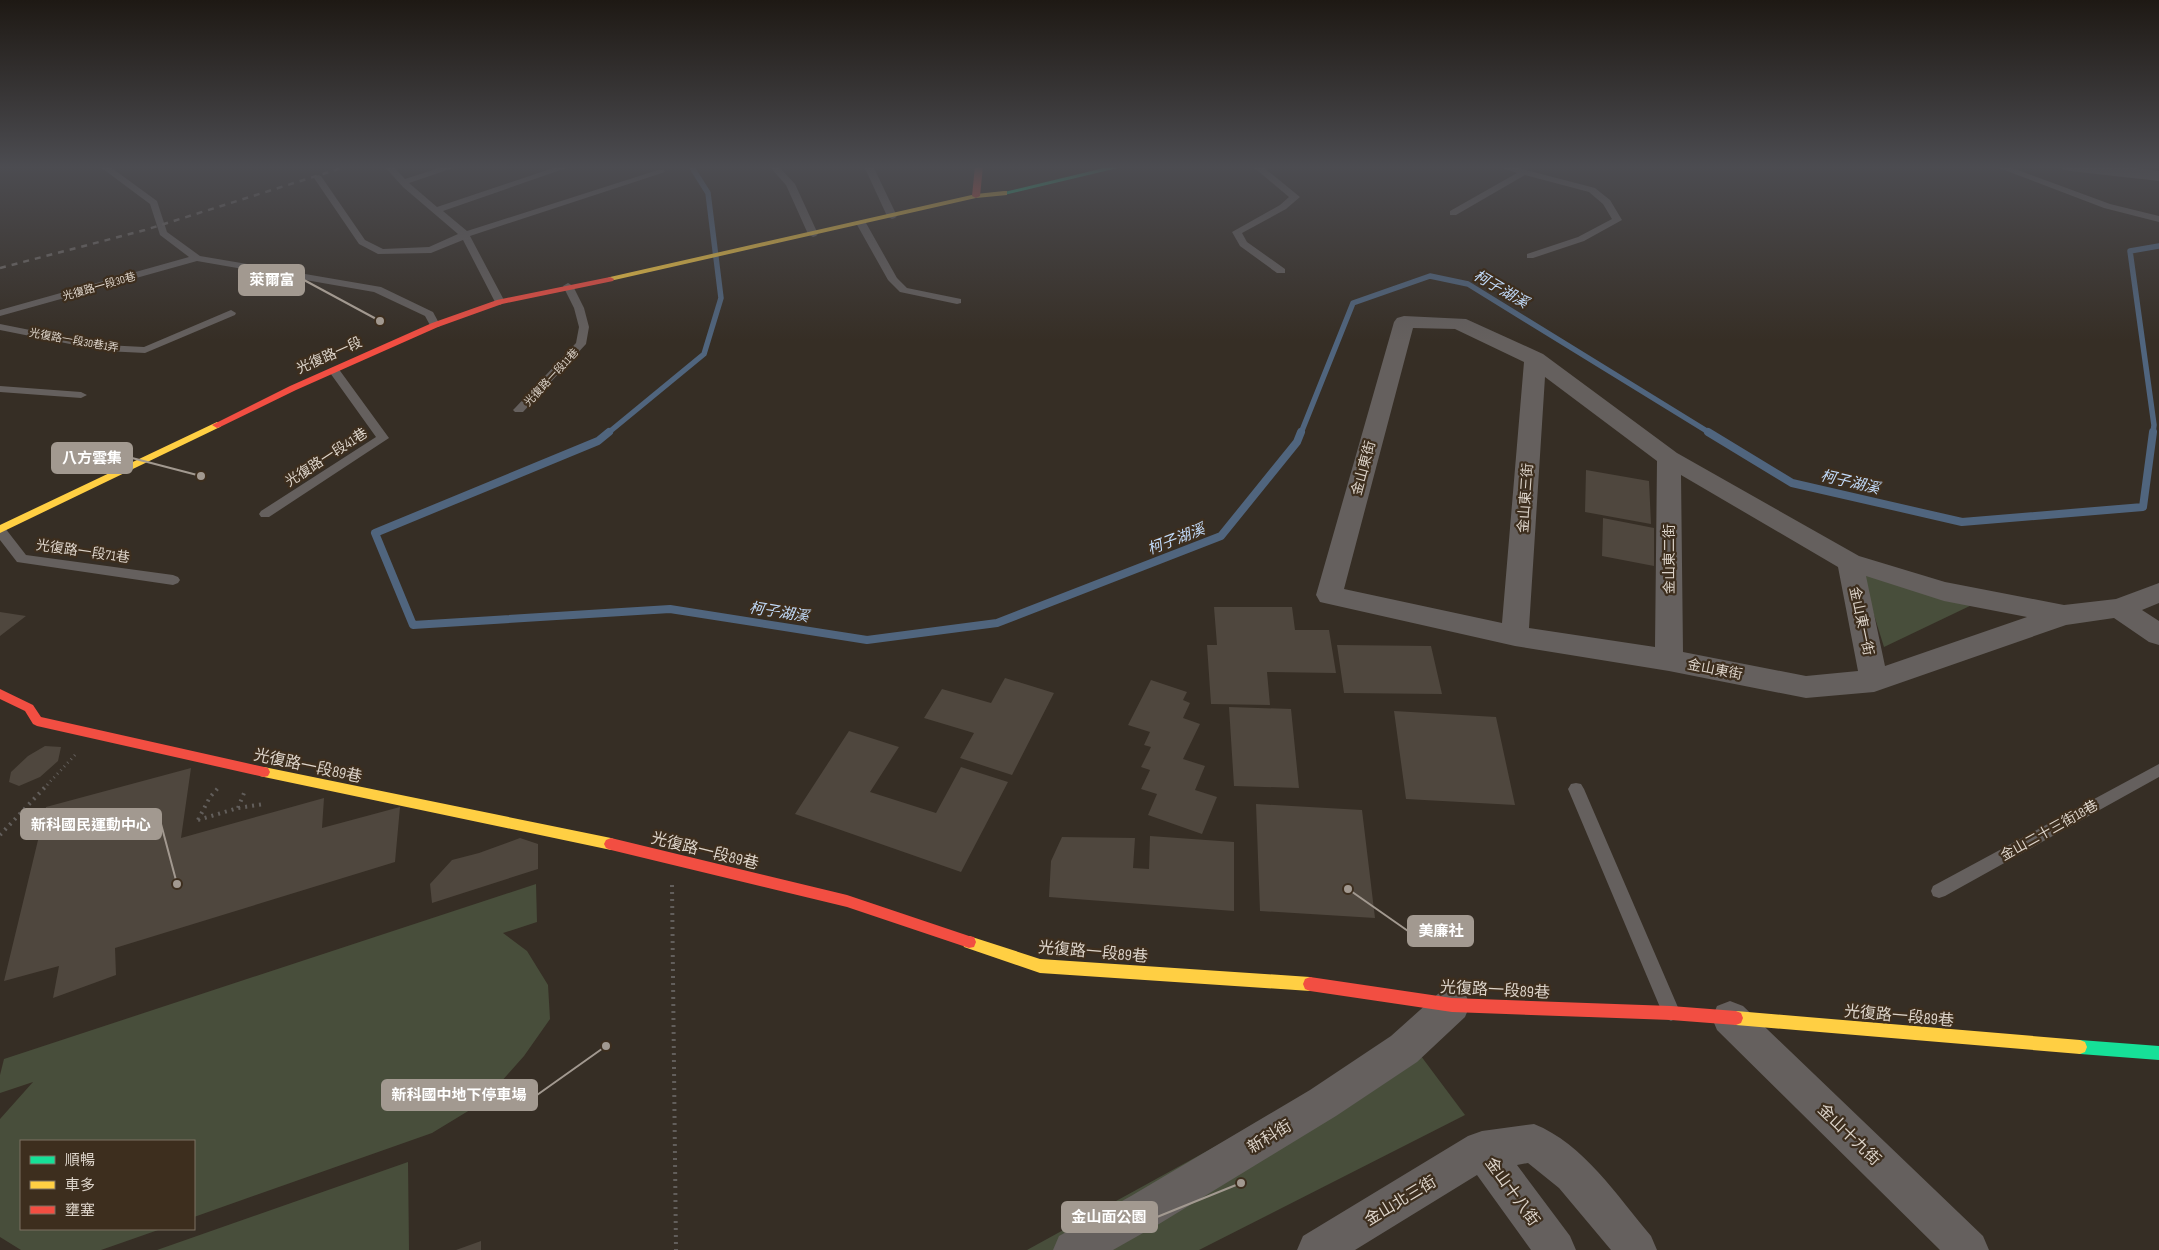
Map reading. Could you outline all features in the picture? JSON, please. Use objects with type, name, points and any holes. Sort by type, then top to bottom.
[{"type":"street","name":"光復路一段","points":[[0,530],[334,370],[435,325],[500,302],[855,224]]},
{"type":"street","name":"金山東街","points":[[2064,615],[1944,591],[1850,562],[1669,458],[1535,359],[1459,323],[1404,322],[1329,595],[1515,636],[1669,660],[1806,687],[1874,680],[2064,615],[2119,608],[2159,593]]},
{"type":"street","name":"金山東三街","points":[[1515,636],[1535,359]]},
{"type":"street","name":"金山東二街","points":[[1669,458],[1669,660]]},
{"type":"street","name":"金山東一街","points":[[1850,562],[1874,680]]},
{"type":"street","points":[[2119,608],[2159,635]]},
{"type":"street","name":"光復路一段89巷","points":[[0,694],[29,708],[37,720],[329,786],[636,850],[847,901],[1040,966],[1300,982],[1452,1005],[1672,1013],[2159,1053]]},
{"type":"street","name":"新科街","points":[[1073,1250],[1145,1210],[1323,1103],[1404,1049],[1452,1005]]},
{"type":"street","name":"金山十九街","points":[[1730,1018],[1969,1250]]},
{"type":"street","name":"金山十八街","points":[[1556,1250],[1482,1150],[1534,1143],[1573,1174],[1637,1250]]},
{"type":"street","name":"金山北三街","points":[[1317,1250],[1482,1150]]},
{"type":"lane","name":"光復路一段30巷","points":[[160,224],[163,233],[197,258]]},
{"type":"lane","points":[[350,224],[362,242],[381,252],[431,250],[465,235],[498,224]]},
{"type":"lane","points":[[453,224],[465,235],[500,302]]},
{"type":"lane","points":[[809,224],[813,234]]},
{"type":"lane","points":[[862,224],[893,280],[904,290],[957,301]]},
{"type":"lane","points":[[1251,224],[1237,232],[1243,244],[1281,271]]},
{"type":"lane","points":[[1530,256],[1581,239],[1609,224]]},
{"type":"lane","name":"光復路一段30巷","points":[[0,313],[197,258],[377,289],[429,314],[435,325]]},
{"type":"lane","name":"光復路一段11巷","points":[[519,410],[582,344],[584,327],[582,317],[568,286]]},
{"type":"lane","name":"光復路一段30巷1弄","points":[[0,327],[105,348],[145,350],[231,313]]},
{"type":"lane","name":"光復路一段41巷","points":[[265,514],[383,438],[334,370]]},
{"type":"lane","points":[[0,389],[81,395]]},
{"type":"lane","name":"光復路一段71巷","points":[[0,530],[22,559],[173,580]]},
{"type":"lane","name":"金山二十三街18巷","points":[[1939,891],[2159,770]]},
{"type":"lane","points":[[1576,789],[1672,1013]]},
{"type":"path","points":[[0,836],[96,734]]},
{"type":"path","points":[[238,808],[246,790]]},
{"type":"path","points":[[210,797],[198,820],[238,808],[264,804]]},
{"type":"path","points":[[672,859],[676,1250]]},
{"type":"green space","points":[[1860,570],[1976,603],[1884,647]]},
{"type":"green space","points":[[536,884],[537,922],[503,933],[527,951],[548,985],[550,1019],[524,1056],[483,1102],[432,1133],[195,1217],[195,1140],[20,1140],[20,1230],[158,1230],[101,1250],[21,1250],[0,1237],[0,1119],[33,1082],[0,1093],[0,1075],[4,1059]]},
{"type":"green space","points":[[1409,1040],[1465,1115],[1199,1250],[1027,1250]]},
{"type":"green space","points":[[408,1162],[409,1250],[157,1250]]},
{"type":"building","points":[[1586,470],[1649,481],[1651,524],[1585,512]]},
{"type":"building","points":[[1603,518],[1654,528],[1654,566],[1602,556]]},
{"type":"building","points":[[1214,607],[1292,607],[1295,630],[1329,630],[1336,673],[1267,672],[1270,705],[1211,704],[1207,645],[1217,645]]},
{"type":"building","points":[[0,612],[26,616],[0,636]]},
{"type":"building","points":[[1337,645],[1431,646],[1442,694],[1344,693]]},
{"type":"building","points":[[1005,678],[1054,693],[1012,775],[960,758],[974,733],[924,718],[942,689],[991,703]]},
{"type":"building","points":[[1151,680],[1187,692],[1183,700],[1190,703],[1183,718],[1200,724],[1183,759],[1205,766],[1195,790],[1217,797],[1202,834],[1148,815],[1157,794],[1141,789],[1150,770],[1141,767],[1151,747],[1144,745],[1150,732],[1128,725]]},
{"type":"building","points":[[1229,707],[1291,709],[1299,788],[1234,786]]},
{"type":"building","points":[[1394,711],[1496,717],[1515,805],[1406,799]]},
{"type":"building","points":[[849,731],[899,747],[870,792],[936,813],[961,767],[1008,782],[961,872],[795,814]]},
{"type":"building","points":[[45,746],[61,747],[58,761],[40,777],[19,786],[9,782],[11,772],[28,756]]},
{"type":"building","points":[[191,768],[181,838],[324,798],[322,828],[400,807],[395,862],[115,948],[116,975],[53,998],[59,966],[4,981],[46,807]]},
{"type":"building","points":[[1256,804],[1362,810],[1375,918],[1260,911]]},
{"type":"building","points":[[1150,836],[1234,842],[1234,911],[1049,897],[1051,861],[1062,837],[1135,838],[1133,868],[1149,869]]},
{"type":"building","points":[[520,838],[538,844],[538,869],[432,903],[430,884],[452,860],[479,853]]},
{"type":"building","points":[[481,1241],[481,1250],[456,1250]]},
{"type":"waterway","name":"柯子湖溪","points":[[608,433],[704,354],[721,298],[712,224]]},
{"type":"waterway","name":"柯子湖溪","points":[[2153,433],[2154,425],[2130,251],[2159,246]]},
{"type":"waterway","name":"柯子湖溪","points":[[1301,433],[1353,303],[1430,276],[1468,284],[1710,433]]},
{"type":"waterway","name":"柯子湖溪","points":[[609,432],[598,441],[375,533],[413,625],[670,609],[867,640],[997,623],[1221,536],[1297,442],[1301,432]]},
{"type":"waterway","name":"柯子湖溪","points":[[1708,432],[1792,483],[1962,522],[2143,507],[2153,432]]},
{"type":"railway","points":[[0,268],[163,224]]},
{"type":"traffic: fast","points":[[2080,1047],[2159,1053]]},
{"type":"traffic: slow","points":[[610,279],[854,224]]},
{"type":"traffic: slow","points":[[0,529],[217,425]]},
{"type":"traffic: slow","points":[[264,772],[611,844]]},
{"type":"traffic: slow","points":[[969,942],[1040,966],[1310,984]]},
{"type":"traffic: slow","points":[[1736,1018],[2080,1047]]},
{"type":"traffic: jam","points":[[217,425],[293,388],[435,325],[500,302],[610,279]]},
{"type":"traffic: jam","points":[[0,694],[29,708],[37,721],[264,772]]},
{"type":"traffic: jam","points":[[611,844],[847,901],[969,942]]},
{"type":"traffic: jam","points":[[1310,984],[1452,1005],[1671,1013],[1736,1018]]},
{"type":"place","name":"萊爾富","points":[[380,321]]},
{"type":"place","name":"八方雲集","points":[[201,476]]},
{"type":"place","name":"新科國民運動中心","points":[[177,884]]},
{"type":"place","name":"美廉社","points":[[1348,889]]},
{"type":"place","name":"新科國中地下停車場","points":[[606,1046]]},
{"type":"place","name":"金山面公園","points":[[1241,1183]]}]
